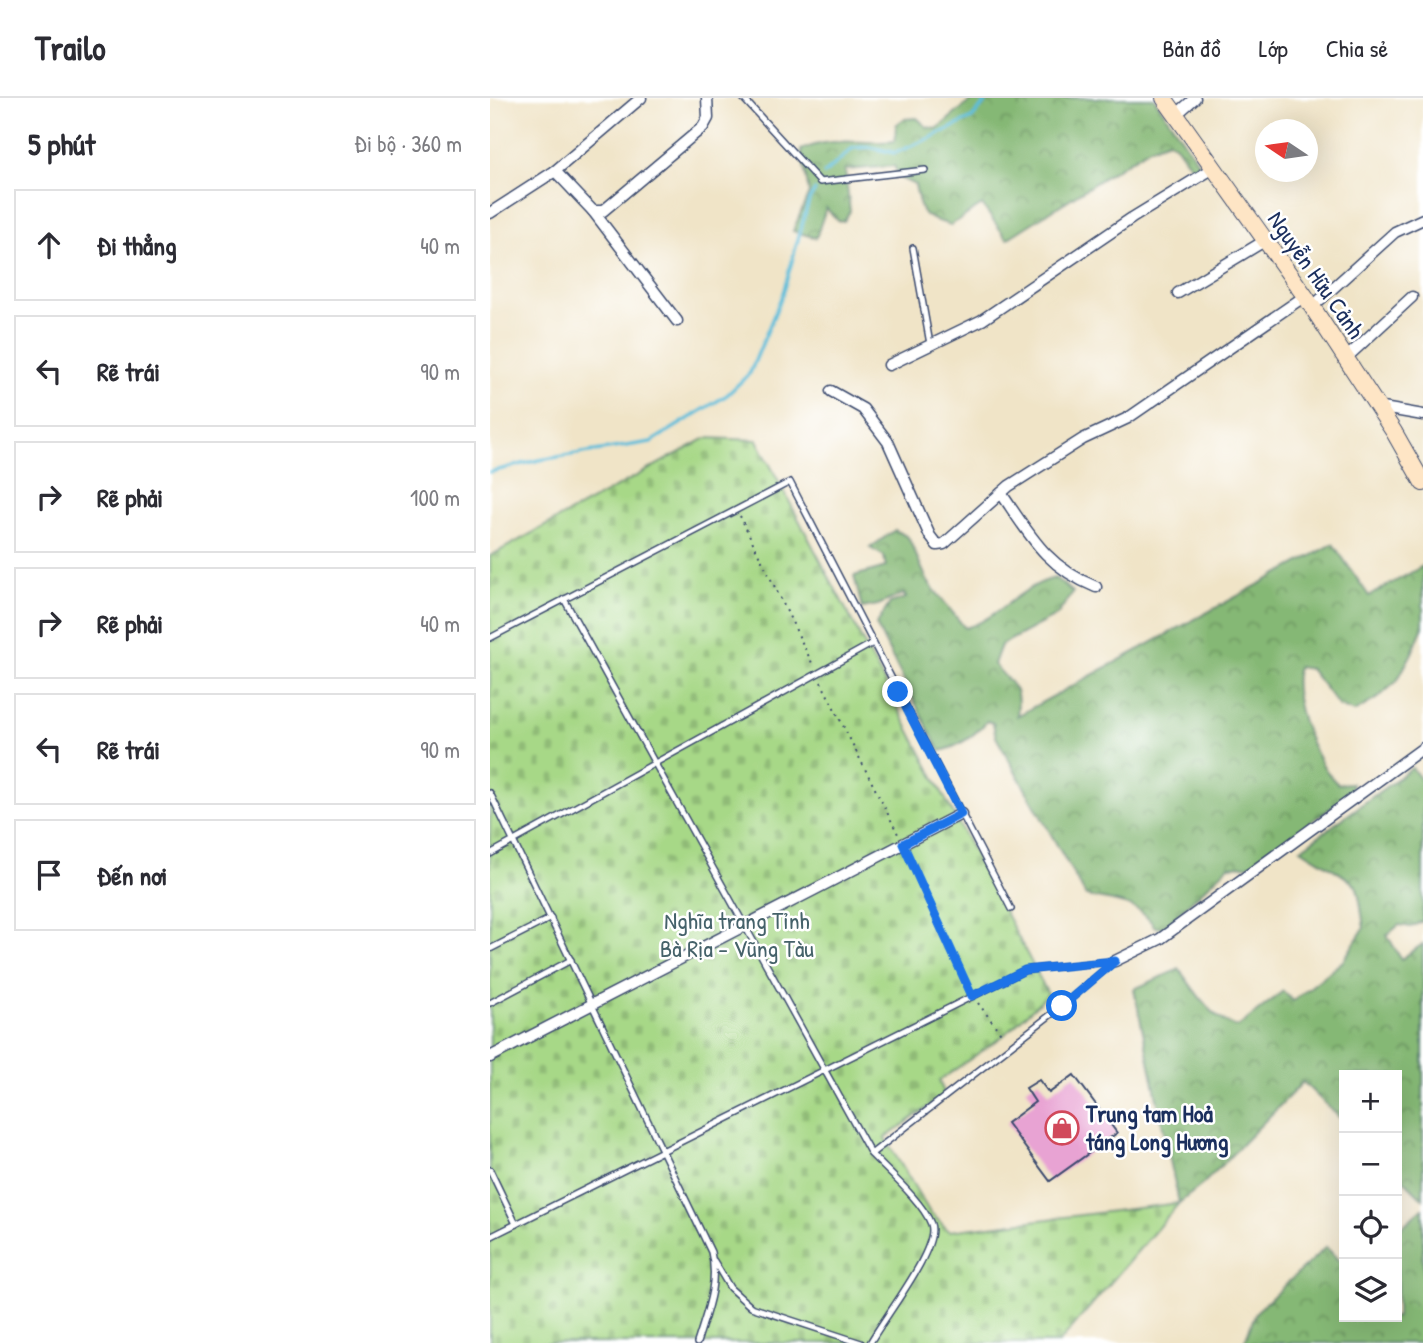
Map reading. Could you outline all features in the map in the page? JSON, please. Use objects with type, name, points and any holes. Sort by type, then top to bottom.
[{"type":"main road","name":"Nguyễn Hữu Cảnh","points":[[1164,98],[1212,169],[1266,240],[1346,358],[1423,483]]},
{"type":"street","points":[[490,213],[555,171],[641,98]]},
{"type":"street","points":[[593,211],[603,211],[703,127],[708,118],[706,98]]},
{"type":"street","points":[[1177,114],[1195,98]]},
{"type":"street","points":[[889,365],[982,320],[1132,218],[1212,169]]},
{"type":"street","points":[[555,171],[593,211],[677,321]]},
{"type":"street","points":[[831,391],[863,410],[888,442],[930,537],[937,545],[944,544],[1001,493],[1083,439],[1128,418],[1308,302],[1395,232],[1423,219]]},
{"type":"street","points":[[1178,293],[1266,240]]},
{"type":"street","points":[[1346,358],[1412,297]]},
{"type":"street","points":[[1377,407],[1423,415]]},
{"type":"street","points":[[1001,493],[1050,561],[1076,579],[1096,587]]},
{"type":"street","points":[[1115,961],[1160,939],[1423,748]]},
{"type":"street","points":[[490,1057],[961,814]]},
{"type":"lane","points":[[743,98],[820,182],[925,170]]},
{"type":"lane","points":[[913,247],[930,345]]},
{"type":"lane","points":[[490,638],[790,482],[1011,909]]},
{"type":"lane","points":[[564,599],[826,1068],[871,1154],[913,1199],[930,1224],[932,1233],[921,1261],[870,1343]]},
{"type":"lane","points":[[490,854],[873,643]]},
{"type":"lane","points":[[490,793],[664,1152],[712,1258],[730,1288],[751,1307],[861,1343]]},
{"type":"lane","points":[[490,949],[551,918]]},
{"type":"lane","points":[[490,1003],[571,960]]},
{"type":"lane","points":[[490,1237],[1025,970],[1115,961]]},
{"type":"lane","points":[[871,1154],[1062,1006],[1115,961]]},
{"type":"lane","points":[[490,1170],[516,1224]]},
{"type":"lane","points":[[697,1343],[712,1295],[712,1258]]},
{"type":"path","points":[[737,509],[903,844],[972,996],[1003,1036]]},
{"type":"green space","points":[[974,98],[1154,98],[1200,165],[1199,169],[1192,168],[1175,144],[1168,141],[1150,148],[1007,239],[982,205],[951,225],[928,217],[921,209],[915,185],[900,178],[894,166],[845,170],[850,211],[844,221],[838,221],[826,208],[816,238],[793,231],[809,193],[801,150],[825,143],[895,141],[896,125],[904,119],[917,118],[927,127],[937,129]]},
{"type":"green space","name":"Nghĩa trang Tỉnh Bà Rịa - Vũng Tàu","points":[[706,438],[757,440],[1048,994],[1003,1036],[939,1081],[945,1095],[885,1138],[929,1211],[949,1231],[1179,1203],[1059,1343],[490,1343],[490,556]]},
{"type":"green space","points":[[895,530],[908,537],[928,582],[965,628],[988,618],[1042,582],[1055,578],[1073,592],[1057,615],[1001,645],[994,664],[1016,691],[1017,716],[1333,544],[1369,596],[1423,566],[1423,627],[1397,681],[1378,698],[1354,712],[1339,706],[1310,669],[1298,667],[1297,695],[1306,729],[1330,775],[1338,784],[1352,783],[1350,794],[1251,865],[1229,866],[1163,928],[1155,927],[1133,907],[1086,896],[996,737],[993,723],[987,721],[967,739],[948,749],[941,751],[935,742],[876,625],[890,603],[906,598],[903,594],[878,605],[862,608],[854,576],[886,567],[884,556],[870,548]]},
{"type":"green space","points":[[1412,768],[1423,782],[1423,921],[1411,927],[1399,925],[1387,935],[1401,959],[1423,944],[1423,1199],[1402,1178],[1402,1070],[1339,1070],[1339,1117],[1303,1082],[1203,1184],[1179,1203],[1134,989],[1179,969],[1212,1011],[1229,1024],[1238,1027],[1283,991],[1293,1001],[1343,961],[1364,928],[1357,888],[1341,874],[1301,849]]},
{"type":"green space","points":[[1423,1208],[1423,1343],[1244,1343],[1256,1312],[1326,1247],[1339,1261],[1339,1322],[1402,1322],[1402,1227]]},
{"type":"building","name":"Trung tam Hoả táng Long Hương","points":[[1074,1075],[1117,1133],[1050,1181],[1007,1123],[1035,1102],[1026,1088],[1039,1080],[1049,1093]]},
{"type":"waterway","points":[[824,174],[853,148],[870,147],[895,153],[930,138],[972,118],[989,98]]},
{"type":"waterway","points":[[490,472],[539,460],[651,442],[727,395],[750,373],[783,293],[809,200],[815,190]]},
{"type":"place","name":"Trung tam Hoả táng Long Hương","points":[[1062,1128]]},
{"type":"route","points":[[898,692],[961,814],[903,844],[972,996],[1025,970],[1115,961],[1062,1006]]}]
